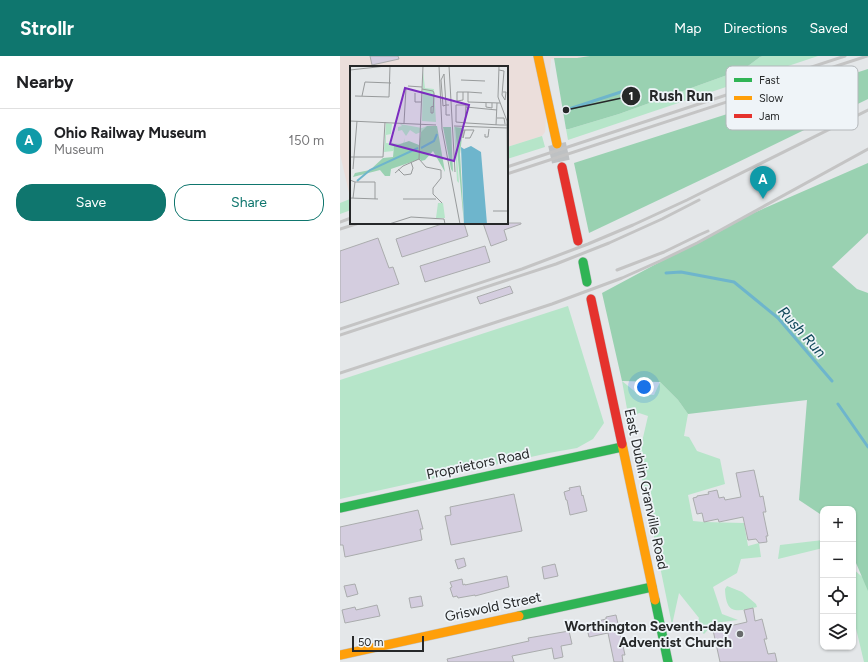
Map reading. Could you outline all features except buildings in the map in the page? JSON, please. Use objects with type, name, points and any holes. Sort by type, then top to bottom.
[{"type":"street","points":[[538,56],[557,144]]},
{"type":"street","points":[[562,167],[578,241]]},
{"type":"street","points":[[583,262],[587,282]]},
{"type":"street","name":"East Dublin Granville Road","points":[[591,299],[668,662]]},
{"type":"street","name":"Proprietors Road","points":[[340,508],[622,447]]},
{"type":"street","name":"Griswold Street","points":[[340,655],[652,587]]},
{"type":"shaded area","points":[[340,56],[614,56],[578,62],[551,59],[545,132],[542,136],[508,147],[508,66],[350,66],[350,197],[340,154]]},
{"type":"green space","points":[[590,56],[763,56],[748,66],[726,66],[726,75],[619,114],[566,129],[554,58],[577,58]]},
{"type":"green space","points":[[818,56],[788,66],[748,66],[760,57]]},
{"type":"green space","points":[[868,69],[868,99],[858,104],[858,72]]},
{"type":"green space","points":[[726,75],[726,87],[568,140],[566,129],[619,114]]},
{"type":"green space","points":[[726,114],[726,130],[804,130],[589,233],[574,163]]},
{"type":"green space","points":[[542,136],[545,147],[508,159],[508,147]]},
{"type":"green space","points":[[868,163],[868,233],[832,267],[857,289],[868,293],[868,591],[856,563],[856,506],[820,506],[820,514],[799,500],[807,400],[688,414],[678,400],[660,382],[622,381],[602,293],[742,218]]},
{"type":"green space","points":[[350,199],[350,210],[340,214],[340,203]]},
{"type":"green space","points":[[568,306],[604,423],[593,439],[577,448],[340,499],[340,380]]},
{"type":"green space","points":[[622,381],[638,394],[654,395],[660,382],[678,400],[688,414],[684,436],[689,437],[697,451],[720,459],[725,484],[688,495],[693,521],[744,523],[748,546],[759,543],[761,557],[741,559],[737,573],[713,587],[722,614],[738,620],[714,623],[704,634],[695,626],[699,618],[679,593],[672,625],[638,459],[648,416],[639,413],[629,420]]},
{"type":"green space","points":[[820,540],[820,549],[778,559],[780,545]]},
{"type":"green space","points":[[856,572],[867,581],[868,584],[868,662],[864,662],[856,629]]},
{"type":"green space","points":[[727,586],[742,592],[756,604],[757,607],[734,610],[727,603],[725,589]]},
{"type":"waterway","name":"Rush Run","points":[[566,110],[627,90]]},
{"type":"waterway","name":"Rush Run","points":[[666,273],[681,272],[734,282],[778,318],[832,381]]},
{"type":"waterway","name":"Rush Run","points":[[838,404],[868,447]]},
{"type":"tunnel","points":[[557,144],[562,167]]},
{"type":"railway","points":[[815,66],[845,56]]},
{"type":"railway","points":[[836,66],[867,56]]},
{"type":"railway","points":[[508,167],[726,95]]},
{"type":"railway","points":[[508,174],[726,102]]},
{"type":"railway","points":[[858,115],[868,110]]},
{"type":"railway","points":[[340,329],[522,269],[588,244],[687,200],[828,130]]},
{"type":"railway","points":[[340,373],[552,304],[622,278],[697,243],[868,149]]},
{"type":"railway","points":[[340,335],[556,264],[609,243],[699,200]]},
{"type":"railway","points":[[340,222],[350,218]]},
{"type":"railway","points":[[340,229],[356,224]]},
{"type":"railway","points":[[617,270],[664,252],[708,231]]},
{"type":"traffic: fast","points":[[583,262],[587,282]]},
{"type":"traffic: fast","points":[[340,508],[622,447]]},
{"type":"traffic: fast","points":[[519,616],[652,587]]},
{"type":"traffic: fast","points":[[655,600],[668,662]]},
{"type":"traffic: slow","points":[[538,56],[557,144]]},
{"type":"traffic: slow","points":[[622,444],[655,600]]},
{"type":"traffic: slow","points":[[340,655],[519,616]]},
{"type":"traffic: jam","points":[[562,167],[578,241]]},
{"type":"traffic: jam","points":[[591,299],[622,444]]},
{"type":"place","name":"Rush Run","points":[[566,110]]},
{"type":"place","name":"Ohio Railway Museum","points":[[763,199]]},
{"type":"place","name":"Worthington Seventh-day Adventist Church","points":[[740,634]]}]
